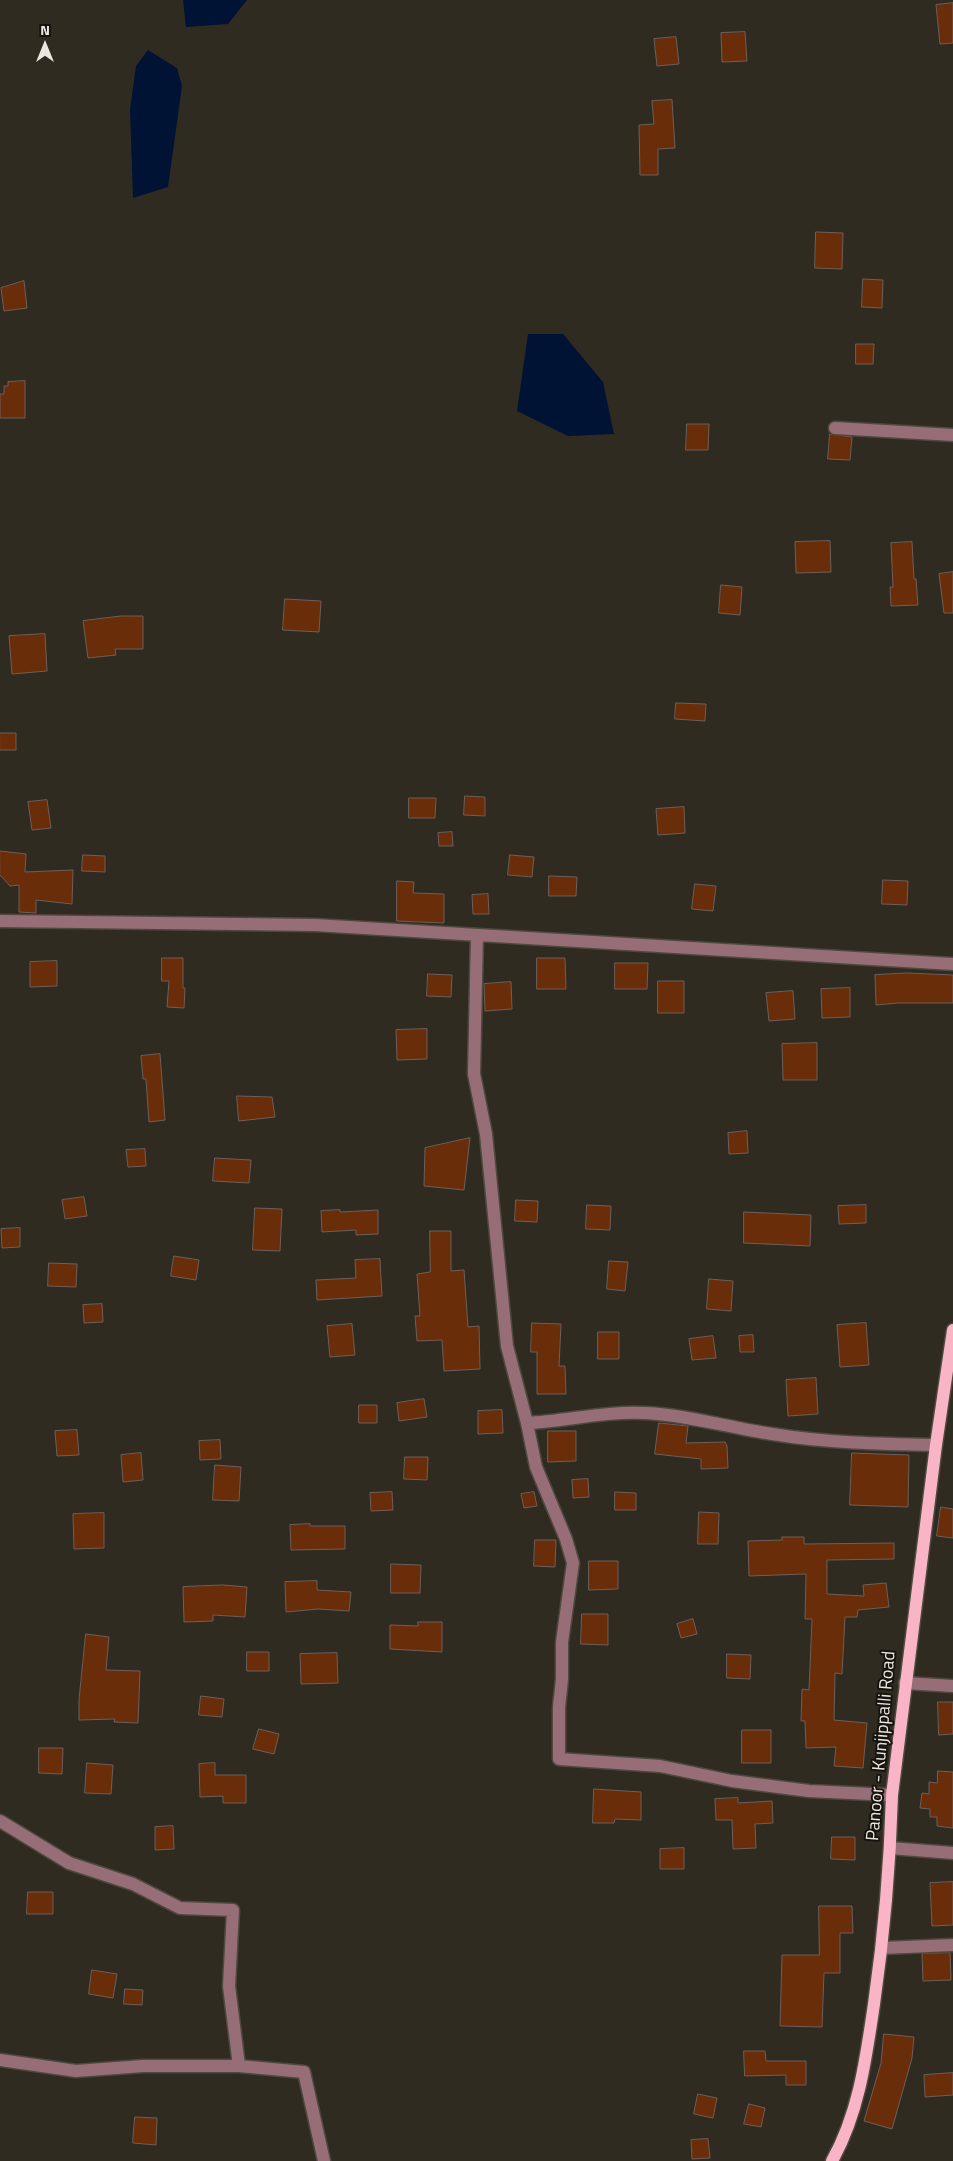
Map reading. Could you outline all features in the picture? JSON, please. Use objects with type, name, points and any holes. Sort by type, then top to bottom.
[{"type":"main road","name":"Panoor - Kunjippalli Road","points":[[832,2161],[840,2146],[858,2099],[882,1948],[892,1795],[936,1445],[953,1330]]},
{"type":"street","points":[[835,428],[953,435]]},
{"type":"street","points":[[0,921],[315,925],[953,964]]},
{"type":"street","points":[[477,935],[474,1074],[486,1134],[508,1346],[536,1467],[566,1539],[573,1563],[562,1642],[559,1759],[660,1766],[732,1781],[809,1791],[892,1795]]},
{"type":"street","points":[[527,1423],[547,1422],[571,1417],[644,1413],[678,1416],[773,1434],[848,1444],[936,1445]]},
{"type":"street","points":[[905,1682],[953,1686]]},
{"type":"street","points":[[0,1821],[69,1863],[133,1884],[180,1908],[233,1910],[229,1986],[239,2066]]},
{"type":"street","points":[[890,1848],[953,1853]]},
{"type":"street","points":[[882,1948],[953,1945]]},
{"type":"street","points":[[0,2060],[76,2072],[143,2066],[239,2066],[304,2072],[324,2161]]},
{"type":"water","points":[[183,0],[247,0],[228,24],[186,27]]},
{"type":"water","points":[[148,50],[177,68],[182,86],[168,187],[133,198],[130,109],[136,66]]},
{"type":"water","points":[[528,334],[563,334],[603,382],[614,434],[568,436],[517,411]]},
{"type":"building","points":[[953,3],[953,43],[940,44],[936,5]]},
{"type":"building","points":[[745,32],[747,61],[722,62],[721,33]]},
{"type":"building","points":[[676,37],[679,64],[657,66],[654,39]]},
{"type":"building","points":[[672,100],[675,148],[658,149],[658,175],[640,175],[639,125],[654,124],[652,101]]},
{"type":"building","points":[[816,232],[843,233],[842,269],[815,268]]},
{"type":"building","points":[[863,279],[883,280],[882,308],[862,307]]},
{"type":"building","points":[[24,281],[27,308],[4,311],[1,288]]},
{"type":"building","points":[[856,344],[874,344],[873,364],[856,364]]},
{"type":"building","points":[[25,381],[25,418],[0,418],[0,394],[4,394],[4,386],[8,386],[8,382]]},
{"type":"building","points":[[687,424],[709,424],[708,450],[686,450]]},
{"type":"building","points":[[830,434],[852,437],[850,460],[828,459]]},
{"type":"building","points":[[830,541],[831,572],[796,573],[795,542]]},
{"type":"building","points":[[912,542],[914,579],[916,579],[918,605],[891,606],[890,587],[893,587],[891,543]]},
{"type":"building","points":[[953,572],[953,613],[944,613],[939,574]]},
{"type":"building","points":[[721,585],[742,587],[740,615],[719,613]]},
{"type":"building","points":[[285,599],[321,601],[319,632],[283,630]]},
{"type":"building","points":[[121,616],[143,616],[143,649],[115,649],[116,655],[88,658],[83,621]]},
{"type":"building","points":[[45,634],[47,671],[12,674],[9,636]]},
{"type":"building","points":[[676,703],[706,704],[705,721],[675,719]]},
{"type":"building","points":[[0,733],[16,733],[16,750],[0,750]]},
{"type":"building","points":[[465,796],[485,797],[485,816],[464,815]]},
{"type":"building","points":[[409,798],[436,798],[435,818],[409,818]]},
{"type":"building","points":[[47,800],[51,828],[32,830],[28,802]]},
{"type":"building","points":[[684,807],[685,833],[658,835],[656,809]]},
{"type":"building","points":[[452,832],[453,846],[439,846],[438,833]]},
{"type":"building","points":[[0,851],[26,854],[25,872],[73,870],[72,904],[36,900],[36,913],[19,912],[19,885],[10,886],[0,875]]},
{"type":"building","points":[[83,855],[105,856],[105,872],[82,871]]},
{"type":"building","points":[[510,855],[534,857],[532,877],[508,875]]},
{"type":"building","points":[[549,876],[577,877],[576,896],[549,896]]},
{"type":"building","points":[[883,880],[908,881],[907,905],[882,904]]},
{"type":"building","points":[[397,881],[414,882],[413,893],[444,894],[444,923],[397,921]]},
{"type":"building","points":[[695,884],[716,886],[713,911],[692,909]]},
{"type":"building","points":[[488,894],[489,914],[473,914],[472,895]]},
{"type":"building","points":[[162,958],[183,958],[184,1008],[167,1007],[169,981],[162,981]]},
{"type":"building","points":[[537,958],[565,958],[566,989],[537,989]]},
{"type":"building","points":[[57,961],[57,986],[30,987],[30,962]]},
{"type":"building","points":[[615,963],[648,963],[647,989],[615,989]]},
{"type":"building","points":[[907,973],[953,975],[953,1003],[876,1005],[875,975]]},
{"type":"building","points":[[428,974],[452,975],[451,997],[427,996]]},
{"type":"building","points":[[658,981],[684,981],[684,1013],[658,1013]]},
{"type":"building","points":[[511,982],[512,1009],[485,1011],[484,984]]},
{"type":"building","points":[[850,988],[850,1017],[822,1018],[821,989]]},
{"type":"building","points":[[793,991],[795,1019],[769,1021],[766,993]]},
{"type":"building","points":[[427,1029],[427,1059],[397,1060],[396,1030]]},
{"type":"building","points":[[817,1043],[817,1080],[783,1080],[782,1044]]},
{"type":"building","points":[[160,1054],[165,1120],[149,1122],[146,1079],[143,1079],[141,1056]]},
{"type":"building","points":[[237,1096],[272,1097],[275,1117],[239,1121]]},
{"type":"building","points":[[747,1131],[748,1153],[729,1154],[728,1133]]},
{"type":"building","points":[[470,1138],[464,1190],[424,1186],[425,1148]]},
{"type":"building","points":[[145,1149],[146,1166],[128,1167],[126,1150]]},
{"type":"building","points":[[215,1158],[251,1160],[249,1183],[213,1181]]},
{"type":"building","points":[[84,1197],[87,1216],[65,1219],[62,1200]]},
{"type":"building","points":[[516,1200],[538,1201],[537,1222],[515,1221]]},
{"type":"building","points":[[587,1205],[611,1206],[610,1230],[586,1229]]},
{"type":"building","points":[[866,1205],[866,1223],[839,1224],[838,1206]]},
{"type":"building","points":[[255,1208],[282,1209],[280,1251],[253,1250]]},
{"type":"building","points":[[340,1210],[340,1212],[378,1210],[378,1234],[356,1235],[356,1230],[322,1232],[321,1211]]},
{"type":"building","points":[[744,1212],[811,1215],[810,1246],[744,1243]]},
{"type":"building","points":[[20,1228],[20,1247],[2,1248],[1,1229]]},
{"type":"building","points":[[430,1231],[451,1231],[451,1271],[464,1270],[468,1327],[479,1326],[480,1369],[444,1371],[442,1340],[417,1341],[415,1316],[420,1316],[417,1274],[430,1272]]},
{"type":"building","points":[[174,1256],[199,1260],[196,1280],[171,1276]]},
{"type":"building","points":[[380,1259],[382,1296],[317,1300],[316,1280],[356,1278],[355,1260]]},
{"type":"building","points":[[609,1261],[628,1262],[625,1291],[607,1289]]},
{"type":"building","points":[[49,1263],[77,1264],[76,1287],[48,1286]]},
{"type":"building","points":[[709,1279],[733,1281],[731,1311],[707,1309]]},
{"type":"building","points":[[102,1304],[103,1322],[84,1323],[83,1305]]},
{"type":"building","points":[[532,1323],[561,1324],[559,1366],[565,1366],[566,1394],[537,1394],[537,1352],[531,1352]]},
{"type":"building","points":[[866,1323],[869,1365],[840,1367],[837,1325]]},
{"type":"building","points":[[352,1324],[355,1355],[330,1357],[327,1326]]},
{"type":"building","points":[[598,1332],[619,1332],[619,1359],[598,1359]]},
{"type":"building","points":[[753,1335],[754,1352],[740,1352],[739,1336]]},
{"type":"building","points":[[713,1336],[716,1358],[692,1360],[689,1339]]},
{"type":"building","points":[[816,1378],[818,1414],[788,1416],[786,1380]]},
{"type":"building","points":[[424,1399],[427,1417],[399,1421],[397,1403]]},
{"type":"building","points":[[359,1405],[377,1405],[377,1423],[359,1423]]},
{"type":"building","points":[[502,1410],[503,1433],[478,1434],[478,1411]]},
{"type":"building","points":[[659,1423],[688,1426],[686,1443],[725,1442],[727,1446],[728,1468],[701,1469],[701,1459],[655,1454]]},
{"type":"building","points":[[77,1430],[79,1455],[57,1456],[55,1431]]},
{"type":"building","points":[[548,1431],[576,1431],[576,1461],[548,1462]]},
{"type":"building","points":[[220,1440],[221,1459],[200,1460],[199,1441]]},
{"type":"building","points":[[141,1453],[143,1480],[123,1482],[121,1455]]},
{"type":"building","points":[[852,1453],[909,1455],[908,1507],[850,1505]]},
{"type":"building","points":[[405,1457],[428,1457],[427,1480],[404,1479]]},
{"type":"building","points":[[215,1465],[241,1467],[239,1501],[213,1500]]},
{"type":"building","points":[[588,1479],[589,1497],[573,1498],[572,1480]]},
{"type":"building","points":[[392,1492],[393,1510],[371,1511],[370,1493]]},
{"type":"building","points":[[534,1492],[537,1506],[524,1508],[521,1494]]},
{"type":"building","points":[[615,1492],[636,1493],[636,1510],[615,1510]]},
{"type":"building","points":[[941,1507],[953,1509],[953,1538],[937,1536]]},
{"type":"building","points":[[699,1512],[719,1513],[718,1544],[698,1544]]},
{"type":"building","points":[[104,1513],[104,1548],[74,1549],[73,1514]]},
{"type":"building","points":[[310,1524],[310,1526],[345,1526],[345,1549],[291,1550],[290,1525]]},
{"type":"building","points":[[782,1537],[804,1537],[804,1544],[894,1543],[894,1559],[827,1560],[827,1594],[864,1596],[863,1585],[886,1583],[889,1607],[858,1610],[857,1617],[845,1617],[842,1674],[835,1673],[834,1720],[867,1723],[863,1768],[834,1766],[836,1747],[806,1748],[805,1721],[801,1721],[802,1689],[809,1690],[812,1619],[805,1619],[806,1574],[749,1576],[748,1541],[782,1540]]},
{"type":"building","points":[[535,1540],[556,1540],[555,1567],[534,1566]]},
{"type":"building","points":[[589,1561],[618,1561],[618,1589],[589,1590]]},
{"type":"building","points":[[391,1564],[421,1565],[420,1593],[391,1593]]},
{"type":"building","points":[[317,1581],[317,1590],[351,1592],[349,1611],[318,1609],[286,1612],[285,1582]]},
{"type":"building","points":[[223,1585],[247,1587],[245,1617],[213,1615],[213,1621],[184,1622],[183,1587]]},
{"type":"building","points":[[582,1614],[608,1614],[608,1645],[581,1644]]},
{"type":"building","points":[[693,1619],[697,1634],[681,1638],[677,1624]]},
{"type":"building","points":[[418,1622],[442,1622],[442,1652],[390,1649],[390,1625],[418,1626]]},
{"type":"building","points":[[86,1634],[109,1637],[106,1670],[140,1671],[138,1723],[114,1722],[115,1719],[79,1720],[79,1700]]},
{"type":"building","points":[[247,1652],[269,1652],[269,1671],[247,1671]]},
{"type":"building","points":[[337,1653],[338,1683],[301,1684],[300,1654]]},
{"type":"building","points":[[727,1654],[751,1655],[750,1679],[727,1678]]},
{"type":"building","points":[[201,1696],[224,1699],[222,1717],[199,1715]]},
{"type":"building","points":[[938,1702],[953,1702],[953,1734],[939,1735]]},
{"type":"building","points":[[259,1729],[279,1734],[274,1754],[253,1749]]},
{"type":"building","points":[[742,1730],[771,1730],[771,1763],[742,1763]]},
{"type":"building","points":[[39,1748],[63,1748],[62,1774],[39,1773]]},
{"type":"building","points":[[87,1763],[113,1765],[111,1794],[85,1793]]},
{"type":"building","points":[[215,1763],[215,1775],[246,1775],[246,1803],[223,1803],[223,1796],[200,1797],[199,1764]]},
{"type":"building","points":[[938,1771],[953,1772],[953,1828],[937,1826],[937,1817],[930,1817],[930,1809],[920,1808],[922,1793],[929,1794],[929,1782],[937,1783]]},
{"type":"building","points":[[594,1789],[641,1792],[641,1820],[615,1819],[614,1823],[593,1823]]},
{"type":"building","points":[[738,1798],[738,1803],[772,1801],[773,1823],[755,1824],[756,1848],[733,1849],[732,1820],[716,1820],[715,1799]]},
{"type":"building","points":[[173,1826],[174,1849],[155,1850],[155,1827]]},
{"type":"building","points":[[832,1837],[855,1837],[855,1860],[831,1859]]},
{"type":"building","points":[[684,1848],[684,1869],[660,1869],[660,1849]]},
{"type":"building","points":[[953,1882],[953,1925],[932,1926],[930,1883]]},
{"type":"building","points":[[28,1892],[53,1892],[53,1914],[27,1914]]},
{"type":"building","points":[[819,1906],[852,1906],[853,1933],[840,1933],[840,1973],[824,1973],[822,2027],[780,2026],[782,1955],[819,1955]]},
{"type":"building","points":[[950,1953],[951,1980],[923,1981],[922,1954]]},
{"type":"building","points":[[92,1970],[117,1974],[113,1998],[89,1994]]},
{"type":"building","points":[[125,1989],[143,1990],[142,2005],[124,2004]]},
{"type":"building","points":[[884,2034],[914,2037],[912,2058],[892,2129],[864,2121],[881,2063]]},
{"type":"building","points":[[744,2051],[765,2051],[766,2061],[806,2061],[806,2085],[786,2085],[786,2075],[745,2076]]},
{"type":"building","points":[[953,2073],[953,2095],[925,2097],[924,2075]]},
{"type":"building","points":[[698,2094],[717,2098],[713,2118],[694,2114]]},
{"type":"building","points":[[749,2104],[765,2108],[761,2127],[744,2124]]},
{"type":"building","points":[[135,2117],[157,2118],[156,2145],[133,2143]]},
{"type":"building","points":[[708,2139],[710,2158],[692,2159],[691,2140]]}]
